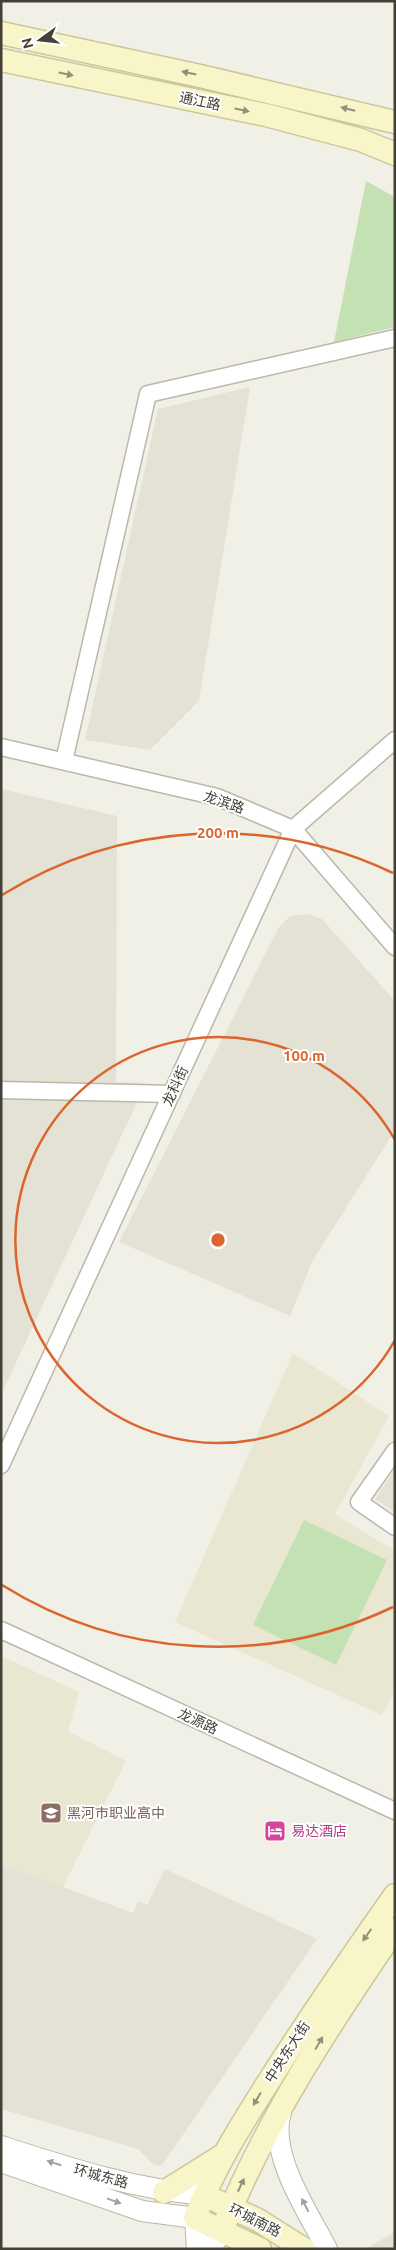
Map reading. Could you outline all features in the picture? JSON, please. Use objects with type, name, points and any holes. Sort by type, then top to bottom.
[{"type":"main road","name":"通江路","points":[[1,33],[200,76],[395,122]]},
{"type":"main road","name":"通江路","points":[[1,60],[266,115],[393,149]]},
{"type":"main road","name":"中央东大街","points":[[195,2218],[224,2155],[304,2025],[395,1895]]},
{"type":"main road","name":"中央东大街","points":[[217,2239],[249,2167],[283,2105],[330,2024],[395,1928]]},
{"type":"main road","points":[[164,2192],[224,2155]]},
{"type":"main road","name":"环城南路","points":[[204,2195],[258,2220],[304,2249]]},
{"type":"main road","name":"环城南路","points":[[195,2218],[217,2239],[260,2249]]},
{"type":"street","points":[[64,761],[148,394],[395,338]]},
{"type":"street","name":"龙科街","points":[[1,1466],[293,829],[395,740]]},
{"type":"street","name":"龙滨路","points":[[1,747],[217,797],[293,829],[395,946]]},
{"type":"street","points":[[1,1090],[172,1094]]},
{"type":"street","points":[[395,1451],[360,1502],[395,1527]]},
{"type":"street","name":"龙源路","points":[[1,1630],[395,1811]]},
{"type":"street","points":[[283,2105],[277,2131],[282,2155],[287,2170],[327,2249]]},
{"type":"street","name":"环城东路","points":[[1,2146],[91,2174],[164,2192],[204,2195]]},
{"type":"street","name":"环城东路","points":[[1,2162],[142,2212],[195,2218]]},
{"type":"street","points":[[195,2218],[197,2249]]},
{"type":"shaded area","points":[[250,387],[199,701],[150,750],[85,740],[158,409]]},
{"type":"shaded area","points":[[1,789],[117,816],[116,1082],[146,1083],[1,1395]]},
{"type":"shaded area","points":[[308,914],[322,919],[395,1001],[395,1130],[312,1262],[290,1316],[119,1242],[279,927],[290,916]]},
{"type":"shaded area","points":[[293,1353],[389,1416],[335,1514],[395,1551],[395,1691],[382,1715],[175,1622]]},
{"type":"shaded area","points":[[395,1469],[395,1512],[375,1499]]},
{"type":"shaded area","name":"黑河市职业高中","points":[[1,1656],[79,1692],[68,1731],[126,1761],[63,1887],[1,1864]]},
{"type":"shaded area","points":[[1,1864],[133,1913],[138,1901],[147,1905],[165,1869],[317,1939],[163,2164],[158,2166],[152,2164],[138,2149],[1,2109]]},
{"type":"shaded area","points":[[395,2232],[395,2249],[365,2249]]},
{"type":"green space","points":[[366,181],[395,197],[395,327],[334,342]]},
{"type":"green space","points":[[304,1520],[387,1560],[336,1665],[253,1625]]},
{"type":"place","name":"黑河市职业高中","points":[[51,1813]]},
{"type":"place","name":"易达酒店","points":[[275,1831]]}]
